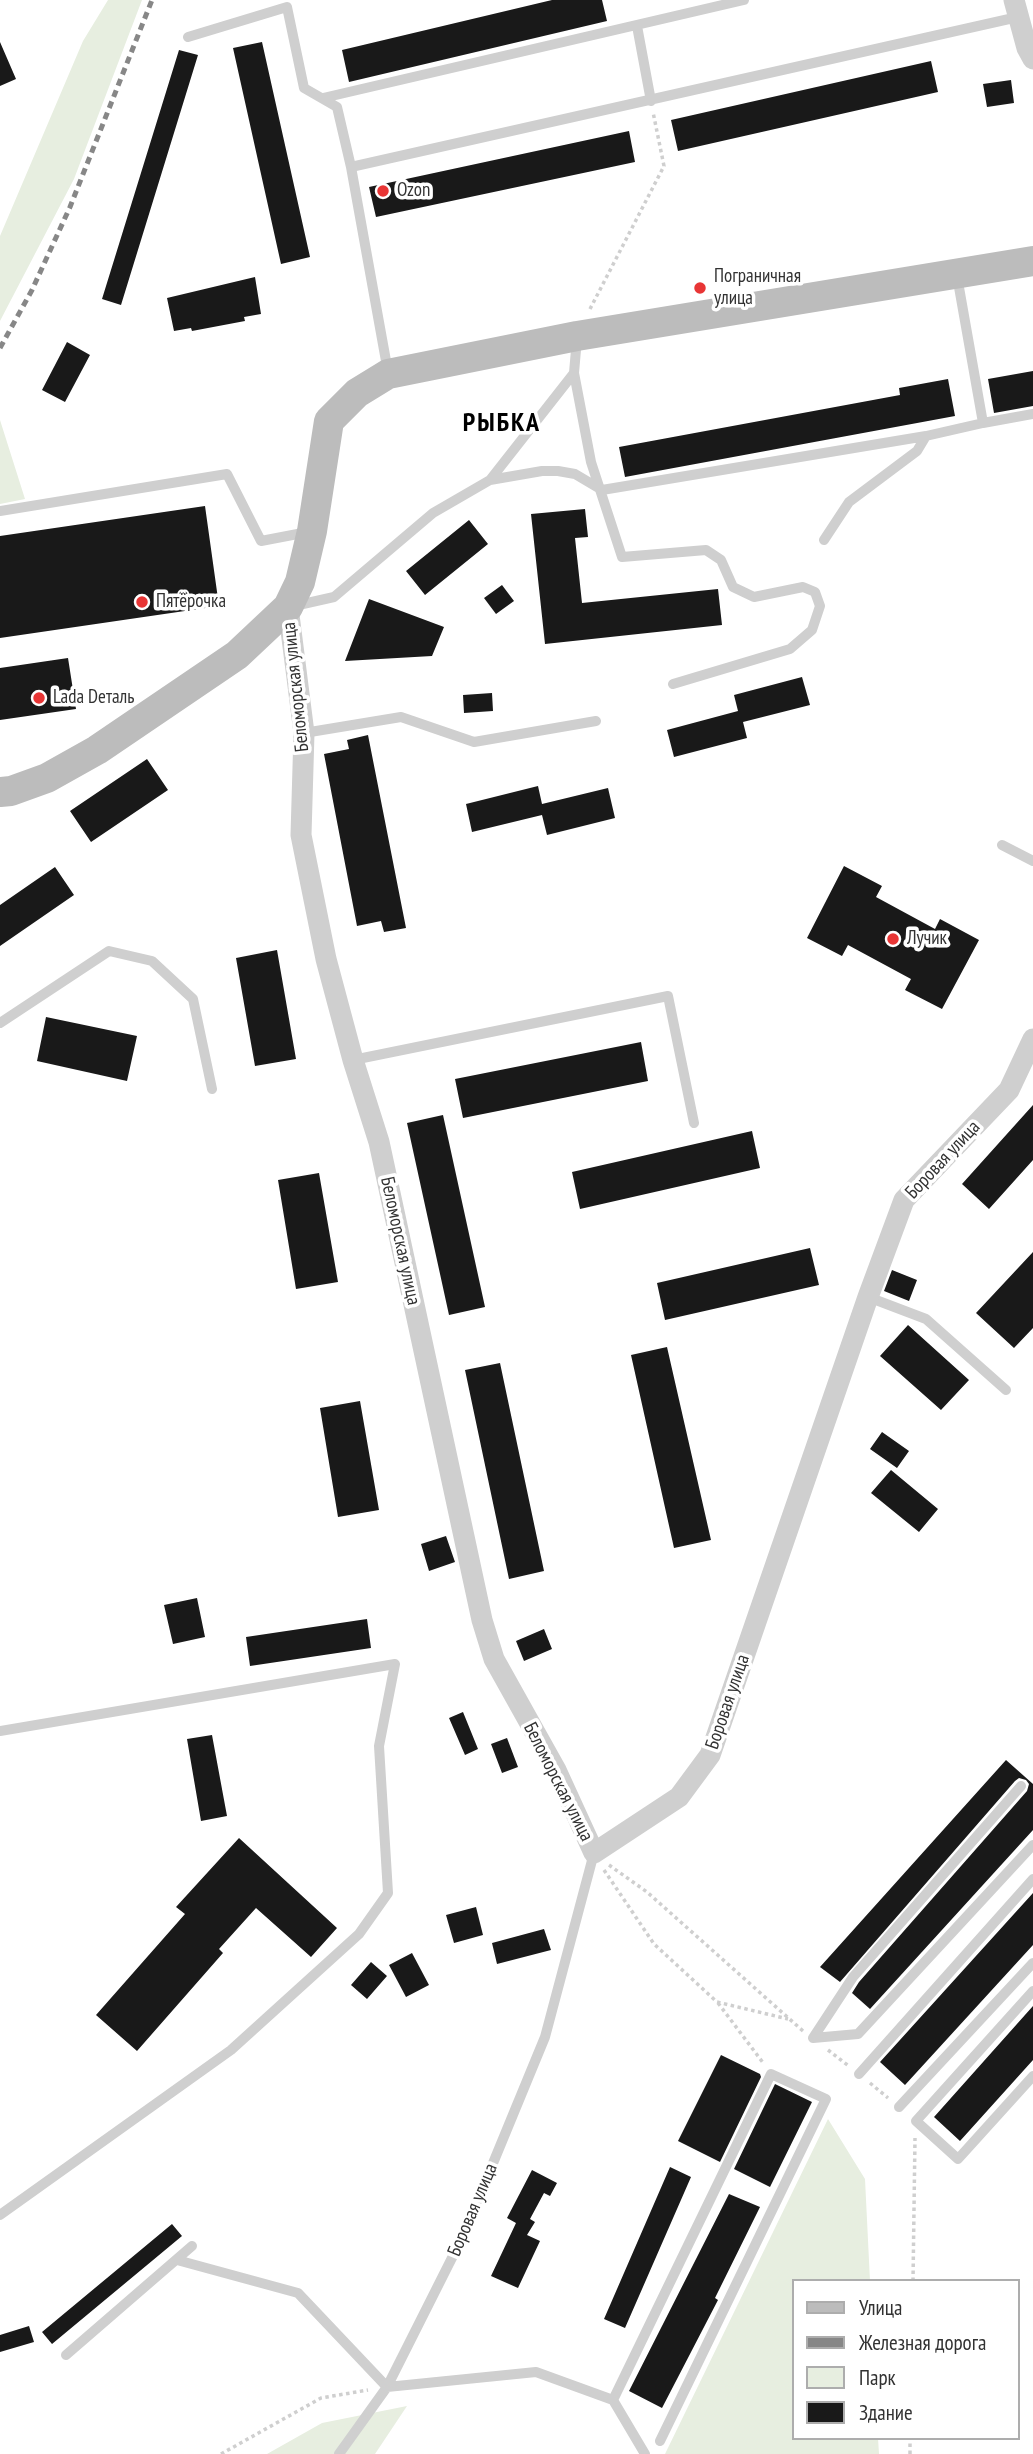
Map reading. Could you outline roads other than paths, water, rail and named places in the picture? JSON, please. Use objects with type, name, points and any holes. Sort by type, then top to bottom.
[{"type":"main road","points":[[0,792],[11,791],[47,778],[97,750],[237,655],[288,607],[300,582],[312,531],[329,421],[357,393],[388,374],[577,336],[1033,261]]},
{"type":"street","points":[[1016,8],[1031,52]]},
{"type":"street","name":"Беломорская улица","points":[[288,607],[304,733],[302,835],[326,959],[353,1060],[379,1142],[482,1620],[494,1658],[556,1770],[594,1853]]},
{"type":"street","name":"Боровая улица","points":[[594,1853],[679,1797],[710,1755],[904,1200],[1009,1090],[1033,1038]]},
{"type":"lane","points":[[323,98],[744,0]]},
{"type":"lane","points":[[188,37],[287,7],[304,88],[337,107],[351,167],[388,374]]},
{"type":"lane","points":[[351,167],[651,101],[1016,8]]},
{"type":"lane","points":[[636,26],[651,101]]},
{"type":"lane","points":[[957,274],[983,423]]},
{"type":"lane","points":[[577,336],[574,373],[591,462],[622,557],[706,551],[721,560],[733,587],[754,597],[803,587],[815,592],[820,606],[812,630],[790,649],[673,684]]},
{"type":"lane","points":[[490,480],[574,373]]},
{"type":"lane","points":[[288,607],[334,597],[433,513],[490,480],[558,471],[575,474],[601,490],[926,436],[1033,414]]},
{"type":"lane","points":[[824,540],[849,502],[917,451],[926,436]]},
{"type":"lane","points":[[0,511],[227,474],[261,541],[312,531]]},
{"type":"lane","points":[[304,733],[401,717],[474,742],[596,721]]},
{"type":"lane","points":[[1002,845],[1033,861]]},
{"type":"lane","points":[[0,1023],[109,951],[152,961],[193,999],[212,1088]]},
{"type":"lane","points":[[353,1060],[668,996],[694,1123]]},
{"type":"lane","points":[[868,1297],[926,1319],[1006,1390]]},
{"type":"lane","points":[[0,1731],[395,1664],[379,1746],[388,1894],[359,1934],[231,2050],[0,2215]]},
{"type":"lane","points":[[1021,1786],[853,1977],[813,2038],[858,2034],[1033,1845]]},
{"type":"lane","name":"Боровая улица","points":[[339,2454],[387,2387],[463,2236],[545,2037],[594,1853]]},
{"type":"lane","points":[[859,2074],[1033,1879]]},
{"type":"lane","points":[[899,2107],[1033,1962]]},
{"type":"lane","points":[[1033,1991],[916,2121],[958,2159],[1033,2076]]},
{"type":"lane","points":[[613,2400],[771,2074],[826,2099],[660,2441]]},
{"type":"lane","points":[[66,2355],[192,2246]]},
{"type":"lane","points":[[177,2260],[298,2293],[387,2387],[536,2372],[613,2400],[645,2454]]},
{"type":"railway","points":[[0,348],[32,290],[70,207],[152,0]]},
{"type":"place","name":"Ozon","points":[[383,191]]},
{"type":"place","name":"Пограничная улица","points":[[700,288]]},
{"type":"place","name":"Пятёрочка","points":[[142,602]]},
{"type":"place","name":"Lada Dеталь","points":[[39,698]]},
{"type":"place","name":"Лучик","points":[[893,939]]},
{"type":"district","name":"РЫБКА","points":[[502,424]]}]
